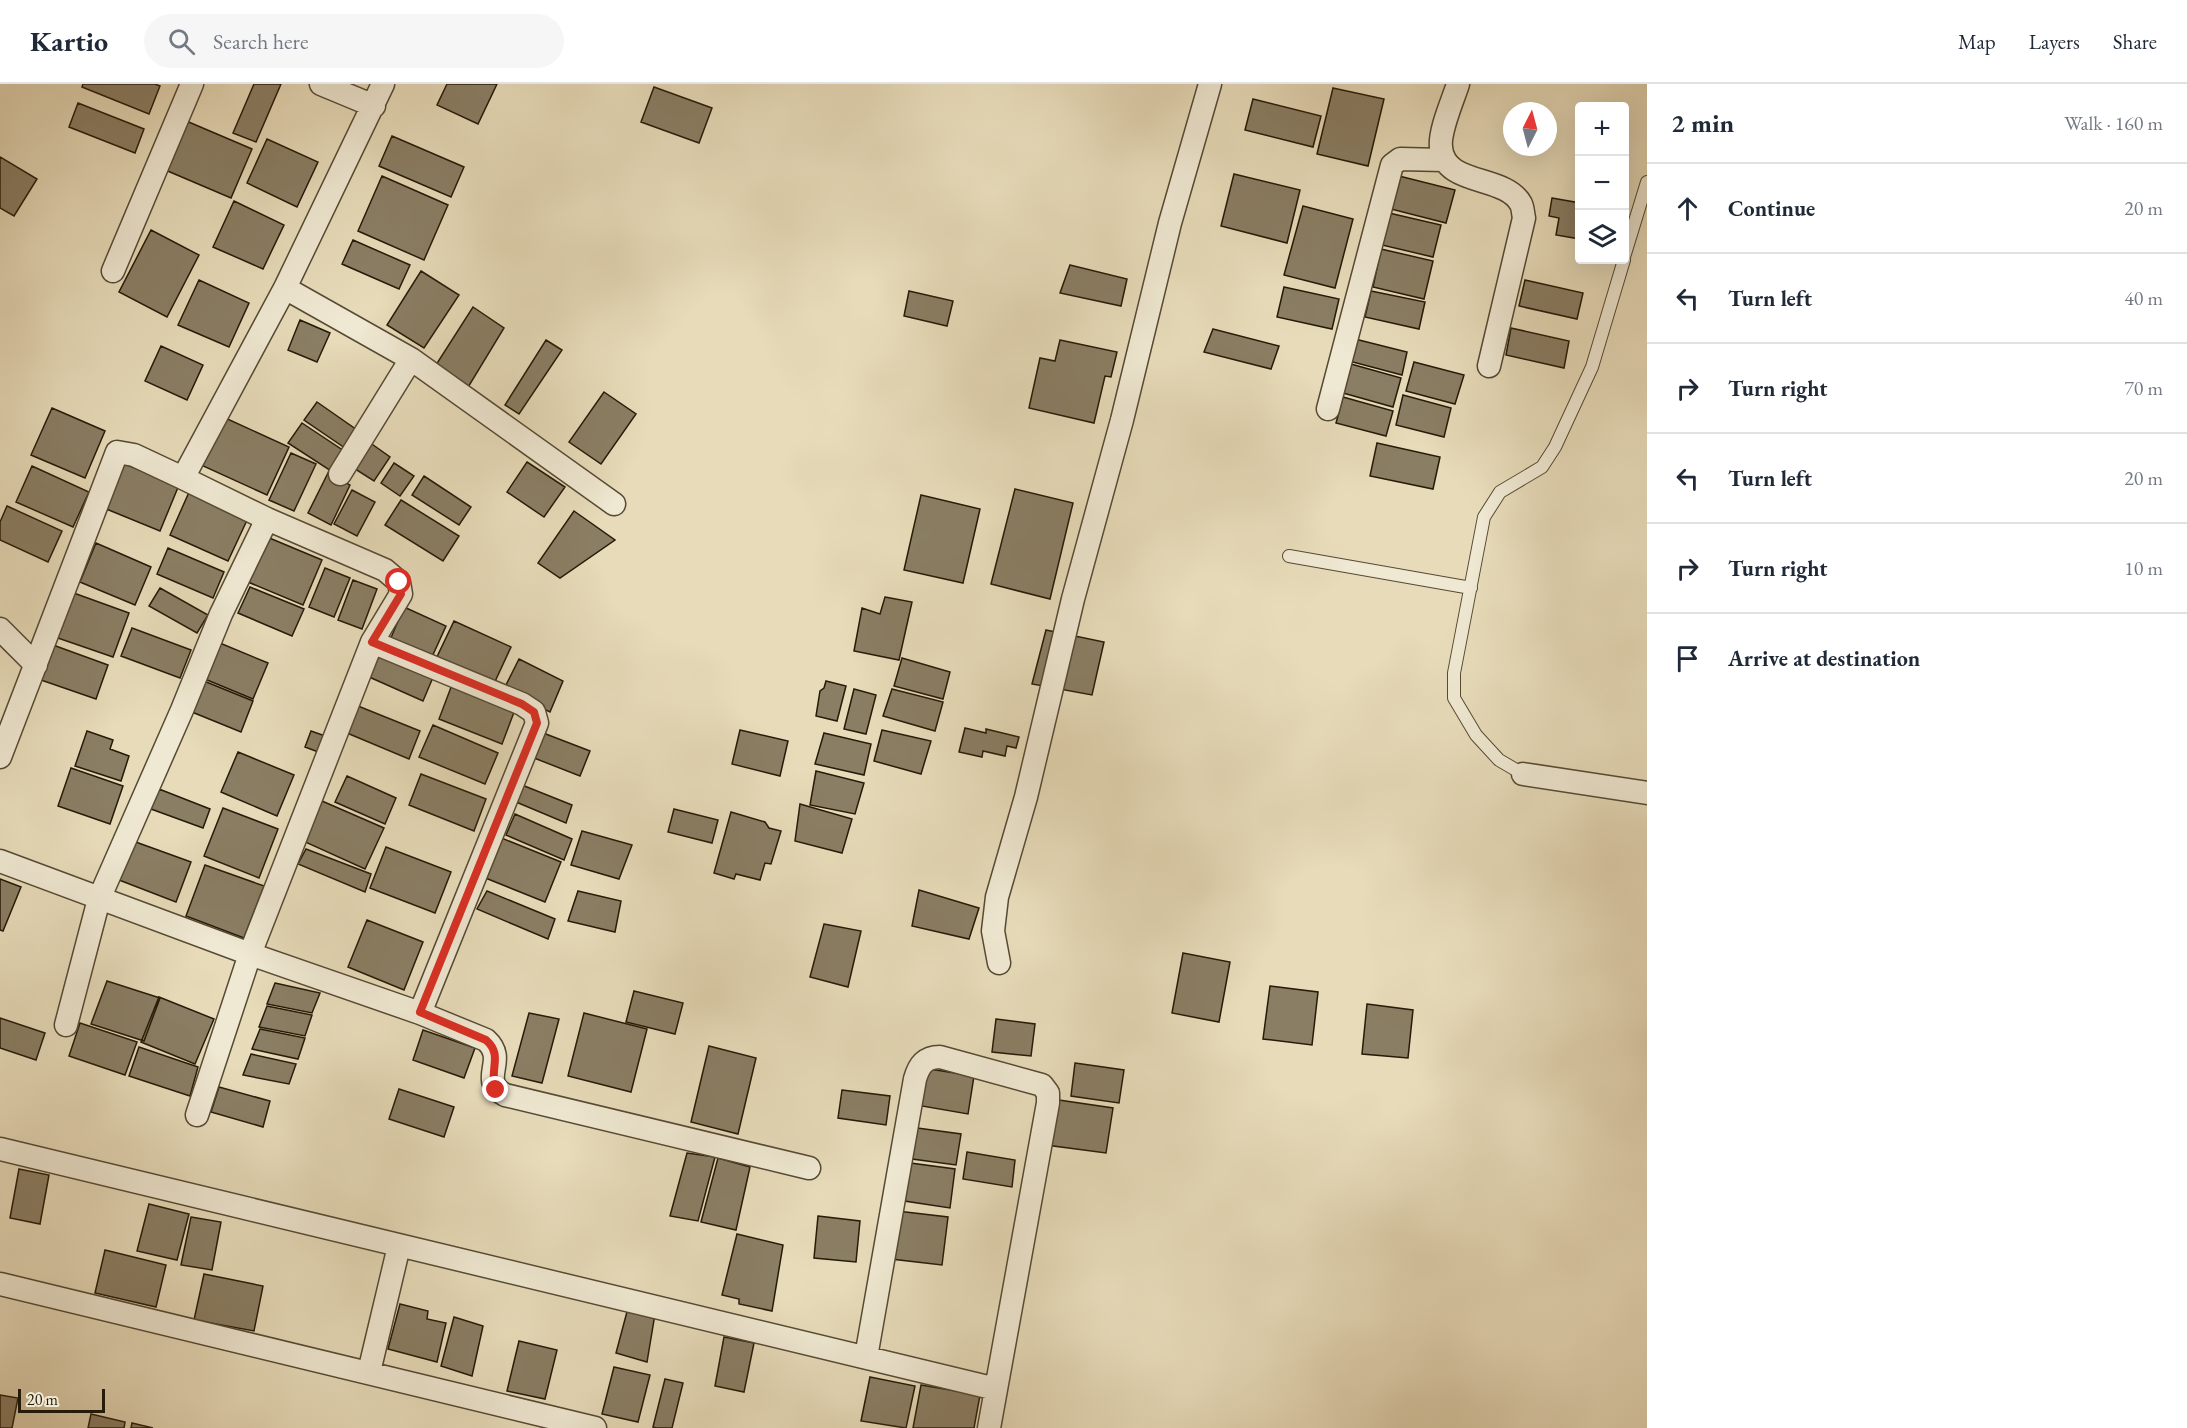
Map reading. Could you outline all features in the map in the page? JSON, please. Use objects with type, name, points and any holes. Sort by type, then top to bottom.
[{"type":"street","points":[[113,271],[192,84]]},
{"type":"street","points":[[321,84],[374,106]]},
{"type":"street","points":[[183,478],[285,288],[383,84]]},
{"type":"street","points":[[999,963],[993,931],[998,897],[1026,797],[1072,599],[1122,420],[1170,223],[1210,84]]},
{"type":"street","points":[[1458,84],[1440,146],[1444,160],[1452,169],[1511,193],[1522,205],[1524,218],[1489,366]]},
{"type":"street","points":[[1328,409],[1392,165],[1400,159],[1444,160]]},
{"type":"street","points":[[285,288],[411,359],[614,504]]},
{"type":"street","points":[[340,474],[411,359]]},
{"type":"street","points":[[0,757],[117,452],[134,456],[267,519],[385,570],[399,582],[401,594],[372,642],[250,954],[197,1115]]},
{"type":"street","points":[[66,1025],[99,899],[178,721],[221,614],[267,519]]},
{"type":"street","points":[[0,629],[36,665]]},
{"type":"street","points":[[372,642],[522,704],[534,712],[537,723],[420,1012]]},
{"type":"street","points":[[1523,774],[1647,793]]},
{"type":"street","points":[[0,861],[250,954],[420,1012],[486,1040],[494,1046],[496,1056],[492,1081],[496,1090],[505,1095],[809,1168]]},
{"type":"street","points":[[866,1357],[915,1079],[921,1063],[930,1057],[940,1057],[1042,1085],[1048,1093],[1046,1115],[989,1428]]},
{"type":"street","points":[[0,1149],[996,1389]]},
{"type":"street","points":[[369,1372],[399,1246]]},
{"type":"street","points":[[0,1284],[595,1428]]},
{"type":"lane","points":[[1629,241],[1647,182]]},
{"type":"lane","points":[[1523,774],[1499,760],[1476,735],[1454,698],[1454,674],[1484,517],[1500,492],[1542,466],[1555,447],[1592,367],[1622,264]]},
{"type":"lane","points":[[1289,556],[1471,588]]},
{"type":"building","points":[[83,84],[155,84],[160,86],[149,114],[82,87]]},
{"type":"building","points":[[254,84],[281,84],[256,142],[233,133]]},
{"type":"building","points":[[447,84],[497,84],[478,124],[437,105]]},
{"type":"building","points":[[654,87],[712,108],[699,143],[641,122]]},
{"type":"building","points":[[1333,88],[1384,99],[1368,166],[1317,154]]},
{"type":"building","points":[[1253,99],[1321,116],[1313,147],[1245,130]]},
{"type":"building","points":[[78,103],[144,129],[135,153],[69,127]]},
{"type":"building","points":[[184,120],[252,149],[231,198],[163,169]]},
{"type":"building","points":[[392,136],[464,167],[451,197],[379,166]]},
{"type":"building","points":[[267,139],[318,162],[297,207],[247,183]]},
{"type":"building","points":[[0,157],[37,179],[14,216],[0,208]]},
{"type":"building","points":[[1234,174],[1300,190],[1287,243],[1221,226]]},
{"type":"building","points":[[382,176],[448,205],[424,260],[358,231]]},
{"type":"building","points":[[1399,176],[1455,190],[1446,223],[1391,209]]},
{"type":"building","points":[[1552,198],[1575,202],[1575,238],[1556,235],[1559,218],[1549,216]]},
{"type":"building","points":[[234,201],[284,225],[263,269],[213,247]]},
{"type":"building","points":[[1303,206],[1353,219],[1335,288],[1284,275]]},
{"type":"building","points":[[1389,213],[1441,225],[1433,257],[1382,245]]},
{"type":"building","points":[[151,230],[199,255],[167,317],[119,292]]},
{"type":"building","points":[[353,240],[410,265],[399,289],[342,264]]},
{"type":"building","points":[[1381,249],[1433,261],[1424,299],[1373,287]]},
{"type":"building","points":[[1070,265],[1127,279],[1121,306],[1060,293]]},
{"type":"building","points":[[421,271],[459,295],[424,348],[387,325]]},
{"type":"building","points":[[199,280],[249,303],[229,347],[178,325]]},
{"type":"building","points":[[1525,280],[1583,293],[1577,319],[1519,306]]},
{"type":"building","points":[[1284,287],[1339,299],[1332,329],[1277,317]]},
{"type":"building","points":[[909,291],[953,301],[947,326],[904,316]]},
{"type":"building","points":[[1371,291],[1425,302],[1419,329],[1365,317]]},
{"type":"building","points":[[473,307],[504,328],[467,389],[434,368]]},
{"type":"building","points":[[300,320],[330,333],[317,362],[288,350]]},
{"type":"building","points":[[1511,328],[1569,341],[1564,368],[1506,355]]},
{"type":"building","points":[[1213,329],[1279,346],[1271,369],[1204,352]]},
{"type":"building","points":[[1355,339],[1407,352],[1402,375],[1349,361]]},
{"type":"building","points":[[546,340],[562,350],[519,414],[505,405]]},
{"type":"building","points":[[1060,340],[1117,352],[1111,377],[1105,376],[1094,423],[1029,408],[1040,358],[1055,361]]},
{"type":"building","points":[[161,346],[203,365],[187,400],[145,381]]},
{"type":"building","points":[[1414,362],[1464,375],[1455,404],[1406,391]]},
{"type":"building","points":[[1351,364],[1401,378],[1393,407],[1343,393]]},
{"type":"building","points":[[604,392],[636,414],[601,464],[569,442]]},
{"type":"building","points":[[1403,395],[1451,408],[1444,437],[1396,425]]},
{"type":"building","points":[[1343,397],[1393,411],[1386,436],[1336,423]]},
{"type":"building","points":[[317,402],[357,430],[345,448],[304,420]]},
{"type":"building","points":[[52,408],[105,431],[85,478],[31,455]]},
{"type":"building","points":[[223,417],[289,447],[267,495],[201,465]]},
{"type":"building","points":[[302,423],[344,451],[331,471],[288,443]]},
{"type":"building","points":[[369,442],[390,457],[374,481],[352,467]]},
{"type":"building","points":[[1377,443],[1440,457],[1433,489],[1370,476]]},
{"type":"building","points":[[291,453],[316,464],[294,511],[269,500]]},
{"type":"building","points":[[527,462],[565,487],[544,517],[507,492]]},
{"type":"building","points":[[122,463],[179,485],[160,531],[104,508]]},
{"type":"building","points":[[394,463],[414,476],[400,496],[381,483]]},
{"type":"building","points":[[32,466],[89,492],[73,527],[16,502]]},
{"type":"building","points":[[328,473],[350,485],[331,525],[308,513]]},
{"type":"building","points":[[424,476],[471,507],[459,525],[412,495]]},
{"type":"building","points":[[1015,489],[1073,503],[1050,599],[991,584]]},
{"type":"building","points":[[190,490],[249,516],[228,561],[170,535]]},
{"type":"building","points":[[352,490],[375,502],[357,536],[334,524]]},
{"type":"building","points":[[921,495],[980,509],[963,583],[904,570]]},
{"type":"building","points":[[401,500],[459,536],[443,561],[385,525]]},
{"type":"building","points":[[7,506],[62,531],[48,562],[0,540],[0,522]]},
{"type":"building","points":[[574,511],[615,540],[560,578],[538,563]]},
{"type":"building","points":[[267,537],[322,560],[303,605],[248,582]]},
{"type":"building","points":[[96,543],[151,567],[135,605],[80,582]]},
{"type":"building","points":[[168,548],[224,572],[213,598],[157,574]]},
{"type":"building","points":[[325,568],[350,578],[334,617],[309,607]]},
{"type":"building","points":[[353,580],[377,589],[362,629],[338,620]]},
{"type":"building","points":[[250,587],[304,609],[292,636],[238,613]]},
{"type":"building","points":[[160,588],[208,615],[197,633],[149,606]]},
{"type":"building","points":[[71,592],[129,613],[113,657],[55,637]]},
{"type":"building","points":[[885,597],[912,602],[899,660],[854,651],[862,608],[880,614]]},
{"type":"building","points":[[404,607],[446,626],[431,659],[390,640]]},
{"type":"building","points":[[454,621],[511,647],[492,688],[435,661]]},
{"type":"building","points":[[132,628],[191,650],[180,678],[121,656]]},
{"type":"building","points":[[1046,630],[1104,642],[1092,695],[1032,684]]},
{"type":"building","points":[[215,641],[268,663],[253,699],[200,677]]},
{"type":"building","points":[[53,645],[108,665],[96,699],[41,680]]},
{"type":"building","points":[[378,650],[434,675],[423,701],[367,676]]},
{"type":"building","points":[[902,658],[950,672],[943,699],[894,686]]},
{"type":"building","points":[[519,659],[563,681],[550,712],[504,689]]},
{"type":"building","points":[[199,679],[253,701],[241,732],[187,710]]},
{"type":"building","points":[[826,681],[846,686],[837,721],[816,716],[820,691],[824,688]]},
{"type":"building","points":[[453,682],[516,707],[502,744],[439,719]]},
{"type":"building","points":[[854,689],[876,695],[866,734],[844,729]]},
{"type":"building","points":[[892,689],[943,702],[935,731],[883,716]]},
{"type":"building","points":[[358,706],[420,731],[409,759],[347,733]]},
{"type":"building","points":[[433,725],[498,753],[485,784],[419,757]]},
{"type":"building","points":[[965,728],[986,733],[986,729],[1019,737],[1016,748],[1007,746],[1005,756],[983,751],[982,757],[959,752]]},
{"type":"building","points":[[740,730],[788,741],[780,776],[732,764]]},
{"type":"building","points":[[882,730],[931,741],[921,774],[874,761]]},
{"type":"building","points":[[87,731],[113,740],[110,749],[129,756],[121,781],[75,766]]},
{"type":"building","points":[[311,731],[328,737],[321,753],[305,747]]},
{"type":"building","points":[[538,731],[590,751],[580,776],[529,756]]},
{"type":"building","points":[[824,733],[871,744],[864,775],[815,764]]},
{"type":"building","points":[[238,752],[294,775],[277,816],[221,792]]},
{"type":"building","points":[[71,768],[123,786],[110,824],[58,806]]},
{"type":"building","points":[[816,771],[864,783],[855,814],[810,805]]},
{"type":"building","points":[[421,774],[486,799],[474,831],[409,805]]},
{"type":"building","points":[[347,776],[396,798],[385,824],[335,802]]},
{"type":"building","points":[[517,783],[572,805],[566,823],[509,799]]},
{"type":"building","points":[[159,789],[210,809],[203,828],[151,809]]},
{"type":"building","points":[[322,801],[384,828],[365,869],[303,841]]},
{"type":"building","points":[[800,804],[852,819],[842,853],[795,841]]},
{"type":"building","points":[[223,808],[278,829],[259,878],[204,856]]},
{"type":"building","points":[[674,809],[718,820],[712,843],[668,832]]},
{"type":"building","points":[[731,812],[765,822],[769,828],[781,831],[771,864],[765,863],[760,880],[736,874],[734,879],[714,873]]},
{"type":"building","points":[[515,814],[572,839],[564,860],[506,835]]},
{"type":"building","points":[[582,831],[632,845],[619,879],[571,865]]},
{"type":"building","points":[[499,837],[561,862],[545,902],[483,877]]},
{"type":"building","points":[[133,841],[191,862],[176,902],[119,880]]},
{"type":"building","points":[[386,847],[451,872],[435,913],[370,888]]},
{"type":"building","points":[[306,849],[371,874],[365,892],[298,864]]},
{"type":"building","points":[[205,865],[264,886],[244,938],[186,916]]},
{"type":"building","points":[[0,879],[21,887],[3,931],[0,930]]},
{"type":"building","points":[[919,890],[979,908],[969,939],[912,926]]},
{"type":"building","points":[[487,891],[555,919],[548,939],[477,909]]},
{"type":"building","points":[[578,891],[621,901],[615,932],[568,921]]},
{"type":"building","points":[[367,920],[423,942],[404,990],[348,967]]},
{"type":"building","points":[[824,924],[861,931],[848,987],[810,977]]},
{"type":"building","points":[[1183,953],[1230,962],[1219,1022],[1172,1013]]},
{"type":"building","points":[[107,981],[160,998],[144,1041],[91,1024]]},
{"type":"building","points":[[275,983],[320,993],[312,1013],[267,1004]]},
{"type":"building","points":[[1270,986],[1318,992],[1312,1045],[1263,1039]]},
{"type":"building","points":[[634,991],[683,1003],[675,1034],[626,1022]]},
{"type":"building","points":[[159,997],[214,1019],[195,1064],[141,1042]]},
{"type":"building","points":[[1367,1004],[1413,1010],[1408,1058],[1362,1054]]},
{"type":"building","points":[[267,1006],[312,1015],[305,1036],[259,1027]]},
{"type":"building","points":[[529,1013],[559,1019],[542,1083],[512,1076]]},
{"type":"building","points":[[584,1013],[647,1029],[631,1092],[568,1076]]},
{"type":"building","points":[[0,1018],[45,1033],[36,1060],[0,1048]]},
{"type":"building","points":[[996,1019],[1035,1024],[1031,1056],[992,1052]]},
{"type":"building","points":[[80,1023],[137,1042],[125,1075],[69,1056]]},
{"type":"building","points":[[260,1029],[305,1038],[298,1059],[252,1049]]},
{"type":"building","points":[[423,1030],[475,1048],[464,1078],[413,1060]]},
{"type":"building","points":[[709,1046],[756,1058],[738,1134],[691,1122]]},
{"type":"building","points":[[139,1047],[198,1067],[190,1096],[129,1076]]},
{"type":"building","points":[[251,1054],[296,1064],[289,1084],[243,1075]]},
{"type":"building","points":[[1075,1063],[1124,1070],[1119,1103],[1071,1096]]},
{"type":"building","points":[[923,1068],[974,1076],[968,1114],[916,1105]]},
{"type":"building","points":[[219,1087],[270,1101],[263,1127],[211,1112]]},
{"type":"building","points":[[399,1089],[454,1107],[444,1137],[389,1119]]},
{"type":"building","points":[[842,1090],[890,1096],[886,1125],[838,1118]]},
{"type":"building","points":[[1052,1099],[1113,1108],[1106,1153],[1046,1145]]},
{"type":"building","points":[[910,1127],[961,1134],[956,1165],[905,1158]]},
{"type":"building","points":[[967,1152],[1015,1160],[1012,1187],[963,1179]]},
{"type":"building","points":[[687,1153],[715,1157],[698,1221],[670,1216]]},
{"type":"building","points":[[718,1158],[750,1167],[736,1230],[701,1222]]},
{"type":"building","points":[[903,1162],[955,1169],[950,1208],[898,1200]]},
{"type":"building","points":[[19,1169],[49,1175],[40,1224],[10,1218]]},
{"type":"building","points":[[149,1204],[189,1214],[177,1260],[137,1251]]},
{"type":"building","points":[[897,1211],[948,1217],[942,1265],[891,1259]]},
{"type":"building","points":[[818,1216],[860,1221],[856,1262],[814,1258]]},
{"type":"building","points":[[191,1217],[221,1222],[212,1270],[181,1265]]},
{"type":"building","points":[[737,1234],[783,1245],[772,1311],[739,1304],[739,1299],[722,1295]]},
{"type":"building","points":[[105,1250],[166,1265],[156,1307],[95,1293]]},
{"type":"building","points":[[204,1274],[263,1286],[254,1331],[194,1320]]},
{"type":"building","points":[[400,1304],[428,1311],[427,1319],[446,1323],[437,1362],[388,1349]]},
{"type":"building","points":[[628,1308],[655,1314],[647,1362],[616,1353]]},
{"type":"building","points":[[454,1317],[483,1326],[472,1376],[441,1366]]},
{"type":"building","points":[[724,1337],[754,1343],[744,1392],[715,1386]]},
{"type":"building","points":[[519,1341],[557,1350],[545,1399],[507,1391]]},
{"type":"building","points":[[614,1367],[650,1375],[638,1422],[602,1414]]},
{"type":"building","points":[[870,1377],[915,1386],[906,1428],[861,1421]]},
{"type":"building","points":[[665,1379],[683,1383],[672,1428],[656,1428],[653,1427]]},
{"type":"building","points":[[921,1385],[980,1395],[974,1428],[913,1428]]},
{"type":"building","points":[[0,1395],[18,1398],[12,1428],[0,1428]]},
{"type":"building","points":[[91,1414],[125,1422],[124,1428],[88,1428]]},
{"type":"building","points":[[132,1423],[153,1428],[131,1428]]},
{"type":"route","points":[[399,582],[401,594],[372,642],[522,704],[534,712],[537,723],[420,1012],[486,1040],[494,1046],[496,1056],[492,1081],[496,1090]]}]
